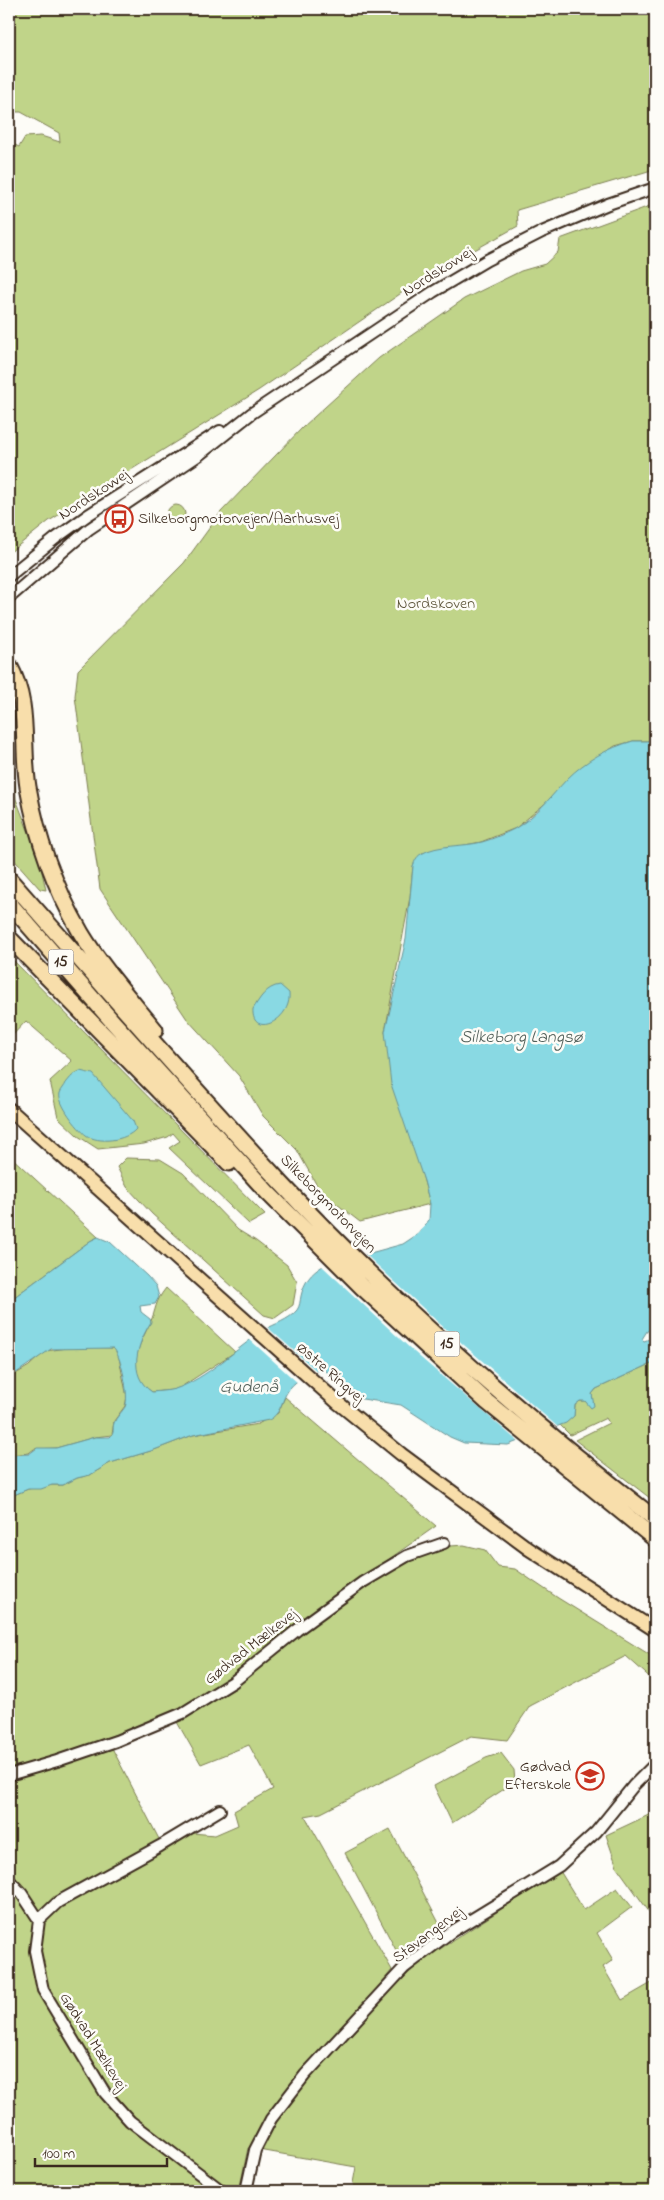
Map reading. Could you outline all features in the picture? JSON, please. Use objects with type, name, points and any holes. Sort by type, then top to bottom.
[{"type":"highway","points":[[9,665],[21,690],[28,786],[48,865],[58,890],[82,934],[111,975],[256,1155]]},
{"type":"highway","name":"Silkeborgmotorvejen","points":[[9,879],[280,1182],[433,1332],[496,1388],[655,1519]]},
{"type":"highway","name":"15","points":[[9,903],[289,1225],[362,1287],[486,1402],[655,1539]]},
{"type":"highway","points":[[9,938],[265,1196]]},
{"type":"main road","name":"Østre Ringvej","points":[[9,1109],[337,1402],[401,1454],[529,1549],[655,1630]]},
{"type":"street","name":"Nordskovvej","points":[[9,576],[56,538],[88,516],[193,447],[252,413],[421,299],[487,260],[571,218],[655,188]]},
{"type":"street","name":"Nordskovvej","points":[[9,598],[90,529],[199,455],[252,413]]},
{"type":"street","name":"Gødvad Mælkevej","points":[[9,1775],[116,1742],[183,1713],[234,1682],[297,1630],[363,1582],[407,1556],[444,1543]]},
{"type":"street","name":"Stavangervej","points":[[246,2191],[255,2150],[271,2118],[305,2075],[404,1968],[452,1932],[559,1866],[596,1832],[634,1785],[655,1764]]},
{"type":"street","points":[[9,1880],[22,1894],[39,1920],[58,1902],[220,1810]]},
{"type":"street","name":"Gødvad Mælkevej","points":[[39,1920],[35,1951],[42,1990],[105,2093],[130,2121],[222,2191]]},
{"type":"green space","points":[[9,9],[655,9],[655,169],[517,210],[518,226],[422,279],[259,390],[49,521],[9,553],[9,142],[19,147],[25,137],[41,136],[60,142],[59,133],[21,112],[9,112]]},
{"type":"green space","name":"Nordskoven","points":[[655,204],[655,741],[633,741],[615,746],[569,778],[548,801],[516,828],[481,842],[422,853],[413,866],[410,897],[385,1032],[430,1204],[360,1222],[320,1191],[297,1150],[263,1116],[239,1076],[187,1019],[100,889],[75,696],[78,670],[184,563],[221,512],[303,427],[379,358],[464,299],[521,271],[545,264],[558,252],[560,239]]},
{"type":"green space","points":[[172,505],[180,505],[185,510],[183,521],[172,523],[167,518],[167,510]]},
{"type":"green space","points":[[9,700],[16,799],[39,859],[46,890],[40,889],[9,854]]},
{"type":"green space","points":[[9,956],[265,1215],[249,1224],[169,1148],[180,1141],[173,1133],[168,1137],[144,1144],[98,1149],[78,1136],[58,1117],[50,1081],[72,1061],[26,1021],[9,1039]]},
{"type":"green space","points":[[9,1155],[98,1237],[9,1301]]},
{"type":"green space","points":[[126,1158],[160,1159],[183,1173],[238,1230],[256,1241],[287,1265],[297,1282],[293,1305],[275,1318],[264,1315],[152,1214],[127,1187],[117,1167]]},
{"type":"green space","points":[[166,1288],[235,1352],[181,1387],[173,1390],[152,1392],[143,1385],[138,1376],[136,1359],[158,1302]]},
{"type":"green space","points":[[76,1347],[113,1348],[118,1353],[127,1397],[125,1406],[114,1421],[112,1435],[95,1437],[56,1448],[34,1449],[29,1453],[9,1455],[9,1378],[29,1366],[45,1351]]},
{"type":"green space","points":[[655,1362],[655,1502],[575,1440],[609,1423],[606,1418],[570,1435],[560,1425],[574,1416],[575,1405],[580,1401],[585,1401],[591,1407],[593,1406],[592,1394],[596,1389]]},
{"type":"green space","points":[[285,1397],[436,1526],[274,1640],[249,1665],[217,1690],[170,1716],[93,1746],[9,1769],[9,1497],[28,1489],[63,1485],[77,1478],[90,1475],[110,1463],[154,1450],[193,1435],[258,1424],[278,1413]]},
{"type":"green space","points":[[464,1545],[485,1550],[498,1567],[515,1569],[655,1658],[655,1682],[626,1656],[530,1706],[507,1740],[471,1736],[321,1813],[305,1816],[392,1970],[359,2010],[395,1986],[423,1960],[560,1871],[584,1910],[617,1888],[632,1907],[597,1933],[613,1960],[603,1967],[622,2000],[655,1981],[655,2191],[355,2191],[353,2183],[356,2167],[248,2148],[239,2191],[230,2191],[130,2116],[100,2073],[49,1991],[47,1982],[38,1987],[131,2126],[171,2160],[216,2191],[19,2191],[9,2189],[9,1887],[18,1896],[34,1920],[192,1833],[215,1835],[238,1825],[234,1811],[273,1789],[249,1745],[201,1764],[177,1722],[236,1688],[262,1663],[334,1608],[377,1579],[422,1555],[451,1546]]},
{"type":"green space","points":[[112,1748],[160,1841],[40,1914],[9,1875],[9,1777]]},
{"type":"green space","points":[[501,1753],[514,1770],[515,1782],[452,1823],[434,1786],[486,1758]]},
{"type":"green space","points":[[655,1812],[655,1920],[617,1867],[606,1835]]},
{"type":"green space","points":[[390,1829],[440,1925],[397,1952],[345,1853]]},
{"type":"water","name":"Silkeborg Langsø","points":[[633,741],[655,741],[655,1330],[647,1331],[642,1339],[644,1341],[655,1337],[655,1362],[596,1389],[592,1394],[594,1406],[591,1408],[585,1401],[580,1401],[575,1405],[574,1416],[566,1423],[508,1445],[464,1443],[450,1437],[401,1405],[356,1398],[342,1383],[323,1369],[297,1381],[289,1389],[278,1412],[269,1420],[193,1435],[154,1450],[110,1463],[90,1475],[77,1478],[63,1485],[28,1489],[9,1497],[9,1455],[29,1454],[37,1448],[56,1448],[95,1437],[110,1437],[115,1421],[125,1407],[124,1376],[119,1358],[113,1348],[51,1349],[9,1378],[9,1301],[90,1241],[98,1237],[110,1242],[156,1286],[159,1297],[155,1304],[140,1306],[141,1312],[151,1322],[142,1340],[137,1359],[139,1377],[152,1392],[175,1389],[198,1378],[264,1330],[290,1316],[298,1308],[306,1282],[323,1266],[403,1244],[418,1234],[429,1220],[430,1204],[391,1084],[385,1032],[406,939],[415,861],[419,855],[428,851],[482,842],[514,829],[536,812],[567,779],[590,760],[615,747]]},
{"type":"water","points":[[280,985],[289,993],[288,1003],[284,1012],[271,1023],[264,1025],[258,1023],[254,1018],[253,1009],[267,991]]},
{"type":"water","points":[[80,1071],[93,1074],[133,1121],[136,1129],[119,1139],[97,1140],[86,1135],[73,1122],[62,1103],[60,1093],[71,1077]]},
{"type":"pier","points":[[364,1253],[440,1324],[559,1428],[541,1436],[347,1258]]},
{"type":"pier","points":[[343,1259],[427,1339],[538,1437],[521,1444],[414,1352],[321,1265]]},
{"type":"pier","points":[[266,1326],[319,1373],[310,1375],[299,1384],[249,1339]]},
{"type":"place","name":"Silkeborgmotorvejen/Aarhusvej","points":[[119,519]]},
{"type":"place","name":"Gødvad Efterskole","points":[[590,1776]]},
{"type":"water label","name":"Gudenå","points":[[249,1388]]}]
